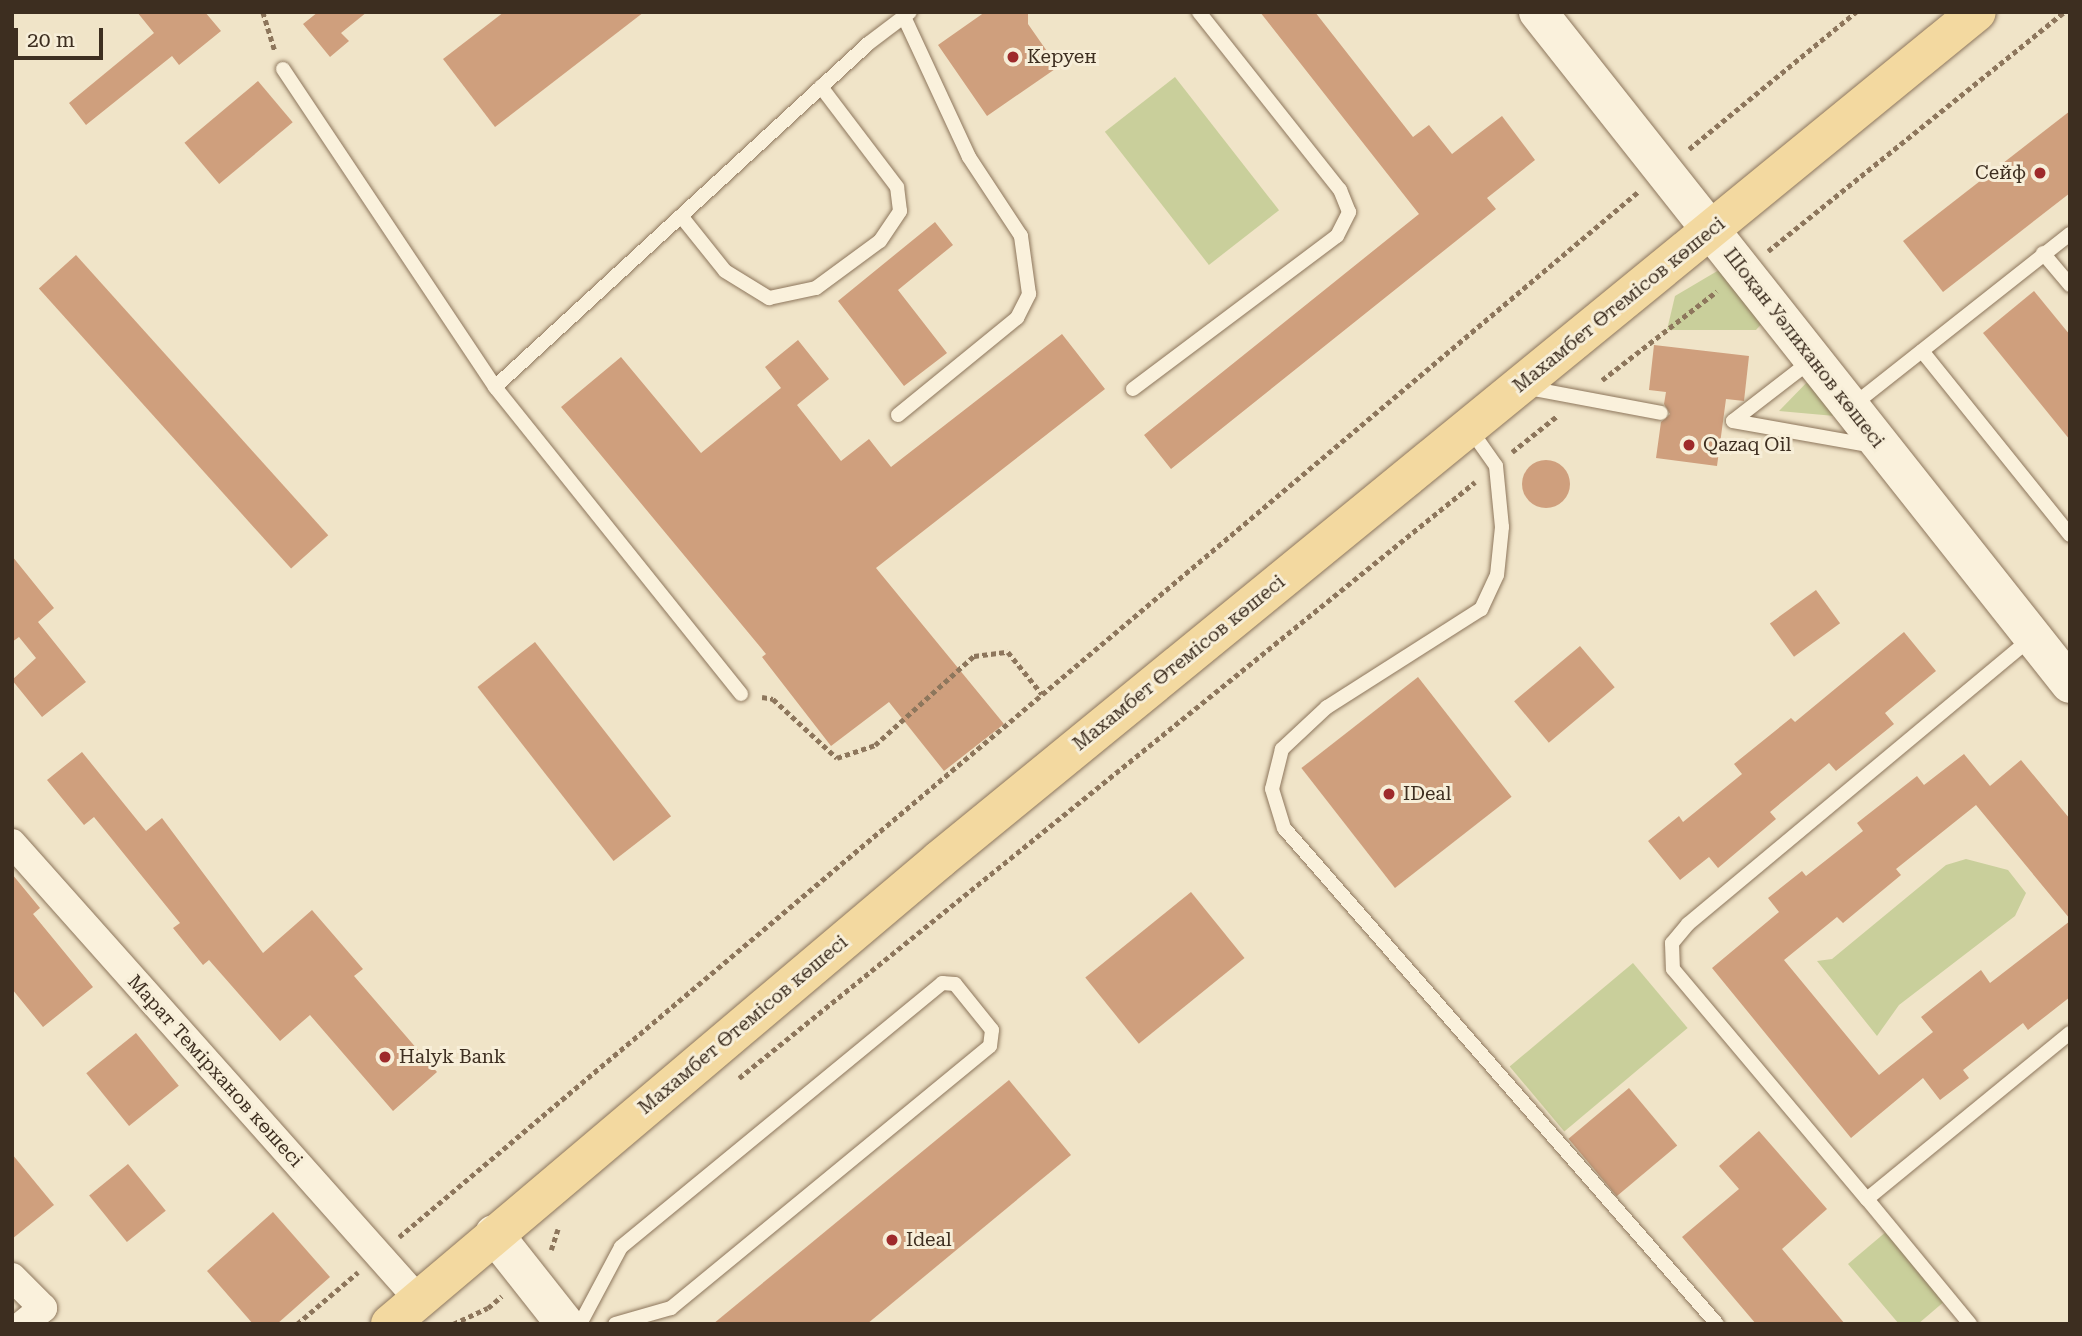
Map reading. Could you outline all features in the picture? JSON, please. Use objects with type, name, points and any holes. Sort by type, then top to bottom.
[{"type":"main road","name":"Махамбет Өтемісов көшесі","points":[[390,1324],[939,860],[1978,12]]},
{"type":"street","name":"Шоқан Уәлиханов көшесі","points":[[1538,12],[2070,684]]},
{"type":"street","name":"Марат Темірханов көшесі","points":[[12,843],[418,1299]]},
{"type":"street","points":[[494,1234],[565,1324]]},
{"type":"street","points":[[12,1276],[33,1316]]},
{"type":"lane","points":[[1133,390],[1338,236],[1349,212],[1340,190],[1199,12]]},
{"type":"lane","points":[[495,387],[821,87],[907,15],[969,157],[1021,236],[1029,294],[1017,318],[898,415]]},
{"type":"lane","points":[[283,69],[495,387],[741,694]]},
{"type":"lane","points":[[681,216],[725,271],[769,298],[816,288],[880,242],[900,211],[897,187],[821,87]]},
{"type":"lane","points":[[1851,407],[2070,233]]},
{"type":"lane","points":[[2043,253],[2070,285]]},
{"type":"lane","points":[[1922,351],[2070,535]]},
{"type":"lane","points":[[1814,358],[1732,421],[1883,448]]},
{"type":"lane","points":[[1519,386],[1661,413]]},
{"type":"lane","points":[[1469,428],[1496,466],[1502,527],[1497,575],[1481,609],[1327,707],[1282,749],[1272,789],[1284,828],[1717,1324]]},
{"type":"lane","points":[[1969,1324],[1674,969],[1672,943],[1688,924],[2032,637]]},
{"type":"lane","points":[[580,1324],[621,1247],[942,983],[955,985],[992,1031],[990,1046],[671,1308],[614,1324]]},
{"type":"lane","points":[[1867,1199],[2070,1033]]},
{"type":"path","points":[[263,12],[283,69]]},
{"type":"path","points":[[297,1324],[1664,170],[1856,12]]},
{"type":"path","points":[[730,1085],[1581,397],[1744,270],[2064,12]]},
{"type":"path","points":[[741,694],[773,699],[837,758],[875,745],[974,656],[1008,652],[1042,694]]},
{"type":"path","points":[[453,1324],[488,1308],[550,1253],[562,1224]]},
{"type":"green space","points":[[1175,77],[1279,210],[1209,265],[1105,132]]},
{"type":"green space","points":[[1719,270],[1764,321],[1756,330],[1667,330],[1675,296]]},
{"type":"green space","points":[[1814,375],[1846,417],[1779,411]]},
{"type":"green space","points":[[1966,859],[2008,870],[2026,893],[2015,916],[1899,1005],[1877,1036],[1817,961],[1832,959],[1946,865]]},
{"type":"green space","points":[[1633,963],[1688,1028],[1564,1132],[1510,1066]]},
{"type":"green space","points":[[1887,1231],[1946,1300],[1918,1324],[1899,1324],[1848,1264]]},
{"type":"building","points":[[137,12],[205,12],[221,31],[179,65],[172,56],[86,125],[69,103],[154,33]]},
{"type":"building","points":[[318,12],[367,12],[341,33],[349,41],[330,57],[303,24]]},
{"type":"building","points":[[504,12],[644,12],[495,127],[443,59]]},
{"type":"building","points":[[985,12],[1028,12],[1028,24],[1058,67],[987,116],[938,45]]},
{"type":"building","points":[[1260,12],[1315,12],[1413,137],[1429,125],[1452,154],[1502,116],[1535,160],[1487,198],[1496,209],[1171,469],[1144,435],[1419,214]]},
{"type":"building","points":[[258,81],[293,122],[219,184],[184,143]]},
{"type":"building","points":[[2070,111],[2070,193],[1943,292],[1903,241]]},
{"type":"building","points":[[935,222],[953,245],[898,290],[947,353],[904,386],[838,301]]},
{"type":"building","points":[[76,255],[328,535],[291,569],[39,288]]},
{"type":"building","points":[[2034,291],[2070,335],[2070,440],[1983,333]]},
{"type":"building","points":[[1062,334],[1105,389],[876,568],[1004,724],[944,771],[889,702],[831,746],[762,657],[766,654],[561,407],[621,357],[701,453],[781,388],[765,367],[798,340],[829,379],[797,405],[841,461],[869,439],[891,467]]},
{"type":"building","points":[[1654,345],[1749,356],[1744,401],[1726,399],[1717,466],[1656,458],[1661,422],[1670,414],[1664,404],[1666,392],[1649,390]]},
{"type":"building","points":[[1546,460],[1563,467],[1570,484],[1563,501],[1546,508],[1529,501],[1522,484],[1529,467]]},
{"type":"building","points":[[12,556],[54,608],[38,622],[86,682],[42,717],[12,680],[36,658],[19,637],[12,642]]},
{"type":"building","points":[[1816,590],[1840,623],[1794,657],[1770,624]]},
{"type":"building","points":[[1904,632],[1936,671],[1885,713],[1894,724],[1836,771],[1829,763],[1770,812],[1776,819],[1718,868],[1709,857],[1680,880],[1648,841],[1679,816],[1683,822],[1742,774],[1734,764],[1791,718],[1795,722]]},
{"type":"building","points":[[535,642],[671,816],[614,861],[477,687]]},
{"type":"building","points":[[1580,646],[1615,687],[1549,743],[1514,701]]},
{"type":"building","points":[[1418,677],[1512,797],[1395,888],[1301,768]]},
{"type":"building","points":[[82,752],[146,831],[162,818],[263,953],[312,910],[363,969],[354,976],[437,1072],[393,1111],[310,1015],[280,1041],[209,960],[203,965],[173,928],[180,923],[94,817],[84,825],[47,780]]},
{"type":"building","points":[[1964,754],[1990,786],[2021,760],[2070,819],[2070,919],[1976,805],[1896,869],[1901,875],[1843,923],[1837,917],[1784,960],[1879,1075],[1933,1032],[1921,1017],[1981,970],[1990,983],[2070,921],[2070,997],[2028,1030],[2023,1023],[1963,1070],[1969,1078],[1940,1100],[1923,1078],[1851,1138],[1712,968],[1779,912],[1768,898],[1802,871],[1806,876],[1863,831],[1857,823],[1917,776],[1924,785]]},
{"type":"building","points":[[12,874],[40,908],[33,914],[93,987],[43,1027],[12,989]]},
{"type":"building","points":[[1191,892],[1244,958],[1139,1044],[1085,978]]},
{"type":"building","points":[[136,1033],[179,1086],[129,1126],[86,1073]]},
{"type":"building","name":"Ideal","points":[[1009,1080],[1071,1155],[867,1324],[713,1324]]},
{"type":"building","points":[[1629,1088],[1677,1145],[1617,1196],[1568,1139]]},
{"type":"building","points":[[1759,1131],[1827,1209],[1782,1249],[1845,1324],[1756,1324],[1682,1237],[1739,1189],[1719,1166]]},
{"type":"building","points":[[12,1154],[54,1205],[12,1239]]},
{"type":"building","points":[[128,1164],[166,1211],[127,1242],[89,1195]]},
{"type":"building","points":[[273,1212],[330,1277],[277,1324],[253,1324],[207,1271]]},
{"type":"place","name":"Керуен","points":[[1013,57]]},
{"type":"place","name":"Сейф","points":[[2040,173]]},
{"type":"place","name":"Qazaq Oil","points":[[1689,445]]},
{"type":"place","name":"IDeal","points":[[1389,794]]},
{"type":"place","name":"Halyk Bank","points":[[385,1057]]},
{"type":"place","name":"Ideal","points":[[892,1240]]}]
